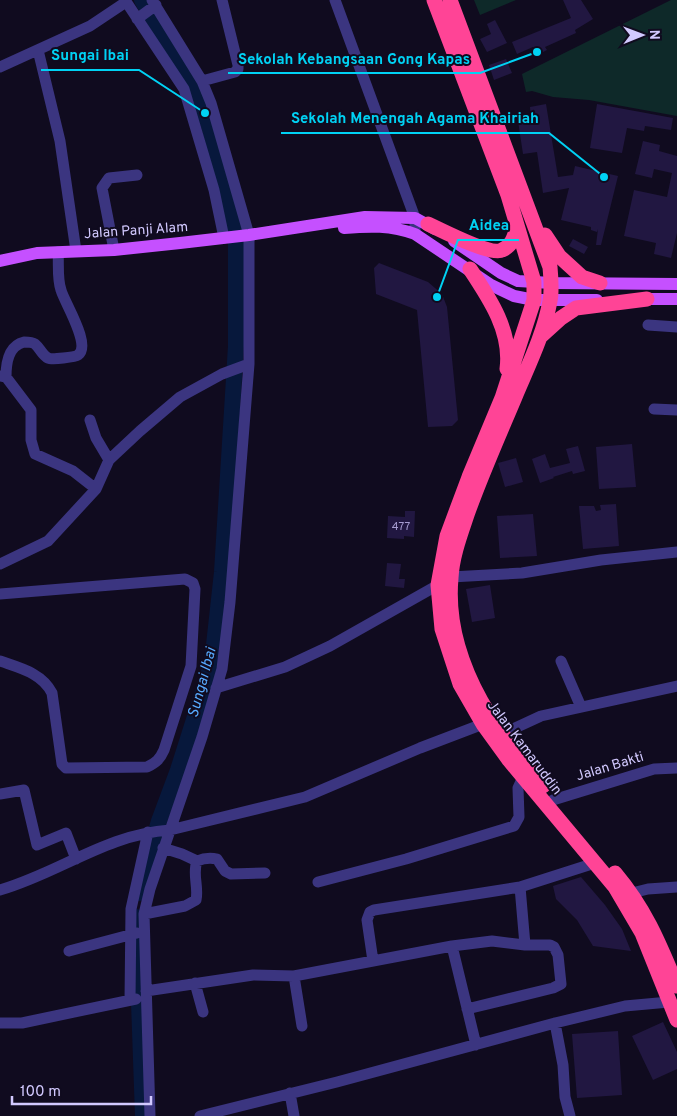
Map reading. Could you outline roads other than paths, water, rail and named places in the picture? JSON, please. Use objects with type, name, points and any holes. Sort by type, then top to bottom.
[{"type":"highway","name":"Jalan Kamaruddin","points":[[434,0],[508,195],[534,282],[534,300],[502,398],[447,536],[442,629],[460,684],[484,724],[523,777],[614,887],[642,932],[677,1020]]},
{"type":"highway","points":[[450,0],[516,178],[551,245],[559,256],[582,277],[600,283]]},
{"type":"highway","name":"Jalan Kamaruddin","points":[[516,178],[550,267],[551,300],[540,336],[474,496],[444,581],[454,634],[463,662],[480,700],[502,734],[553,800],[632,893],[651,925],[677,986]]},
{"type":"highway","points":[[421,221],[489,251],[501,251],[512,243],[517,228]]},
{"type":"highway","points":[[470,269],[500,319],[507,347],[507,366],[502,398]]},
{"type":"highway","points":[[540,336],[576,308],[647,299]]},
{"type":"main road","name":"Jalan Panji Alam","points":[[0,261],[37,253],[114,250],[249,235],[365,218],[421,221]]},
{"type":"main road","points":[[421,221],[501,273],[518,281],[677,284]]},
{"type":"main road","name":"Jalan Panji Alam","points":[[275,231],[379,226],[403,229],[415,234],[491,284],[514,296],[534,300],[677,299]]},
{"type":"street","points":[[202,82],[236,72],[238,69],[222,0]]},
{"type":"street","points":[[335,0],[421,221],[415,234]]},
{"type":"street","points":[[0,67],[90,26],[125,1],[140,16],[184,89],[214,190],[224,238]]},
{"type":"street","points":[[131,1000],[137,933],[163,848],[202,737],[222,669],[230,602],[249,364],[249,235],[211,103],[202,82],[154,4],[140,16]]},
{"type":"street","points":[[38,50],[60,141],[76,250]]},
{"type":"street","points":[[114,250],[102,188],[109,178],[137,175]]},
{"type":"street","points":[[58,252],[60,288],[78,326],[82,348],[81,353],[77,356],[50,359],[35,343],[17,344],[11,352],[3,376],[31,410],[31,440],[35,454],[73,471],[96,489]]},
{"type":"street","points":[[648,325],[677,327]]},
{"type":"street","points":[[0,564],[48,541],[96,489],[109,460],[180,397],[223,374],[249,364]]},
{"type":"street","points":[[654,409],[677,410]]},
{"type":"street","points":[[90,420],[96,438],[109,460]]},
{"type":"street","points":[[216,688],[285,667],[330,646],[444,581],[522,573],[601,560],[677,552]]},
{"type":"street","points":[[0,594],[185,579],[192,583],[195,589],[191,666],[164,750],[155,764],[147,767],[66,768],[62,764],[52,693],[47,684],[36,674],[0,661]]},
{"type":"street","points":[[561,661],[581,707]]},
{"type":"street","points":[[502,734],[541,716],[677,686]]},
{"type":"street","points":[[0,890],[22,884],[75,855],[120,839],[148,832],[169,830],[305,797],[420,748],[484,724]]},
{"type":"street","name":"Jalan Bakti","points":[[553,800],[654,769],[677,768]]},
{"type":"street","points":[[318,882],[406,859],[514,826],[519,817],[518,788],[523,777]]},
{"type":"street","points":[[0,794],[24,790],[38,844],[66,833],[75,855]]},
{"type":"street","points":[[148,832],[131,908],[137,933],[146,995],[150,1110]]},
{"type":"street","points":[[163,848],[197,861],[211,857],[217,859],[225,871],[231,874],[265,873]]},
{"type":"street","points":[[144,914],[185,906],[196,900],[194,868],[197,861]]},
{"type":"street","points":[[373,961],[367,920],[370,912],[374,910],[520,887],[595,863]]},
{"type":"street","points":[[520,887],[525,945]]},
{"type":"street","points":[[632,893],[648,889],[677,887]]},
{"type":"street","points":[[69,950],[137,933]]},
{"type":"street","points":[[0,1023],[22,1023],[131,1000],[195,983],[253,975],[294,976],[452,946],[492,942],[550,945],[554,947],[558,955],[561,984],[468,1014]]},
{"type":"street","points":[[452,946],[474,1039]]},
{"type":"street","points":[[294,976],[302,1026]]},
{"type":"street","points":[[195,983],[203,1012]]},
{"type":"street","points":[[200,1116],[290,1093],[474,1039],[555,1023],[625,1006],[669,1002]]},
{"type":"street","points":[[555,1023],[563,1065],[565,1097],[570,1116]]},
{"type":"street","points":[[290,1093],[294,1116]]},
{"type":"waterway","name":"Sungai Ibai","points":[[142,0],[196,89],[209,126],[235,230]]},
{"type":"waterway","name":"Sungai Ibai","points":[[139,893],[159,821],[178,770],[212,663],[222,572],[236,346],[236,243]]},
{"type":"waterway","name":"Sungai Ibai","points":[[136,917],[143,1116]]},
{"type":"place","name":"Sekolah Kebangsaan Gong Kapas","points":[[537,52]]},
{"type":"place","name":"Sungai Ibai","points":[[205,113]]},
{"type":"place","name":"Sekolah Menengah Agama Khairiah","points":[[604,177]]},
{"type":"place","name":"Aidea","points":[[437,297]]}]
